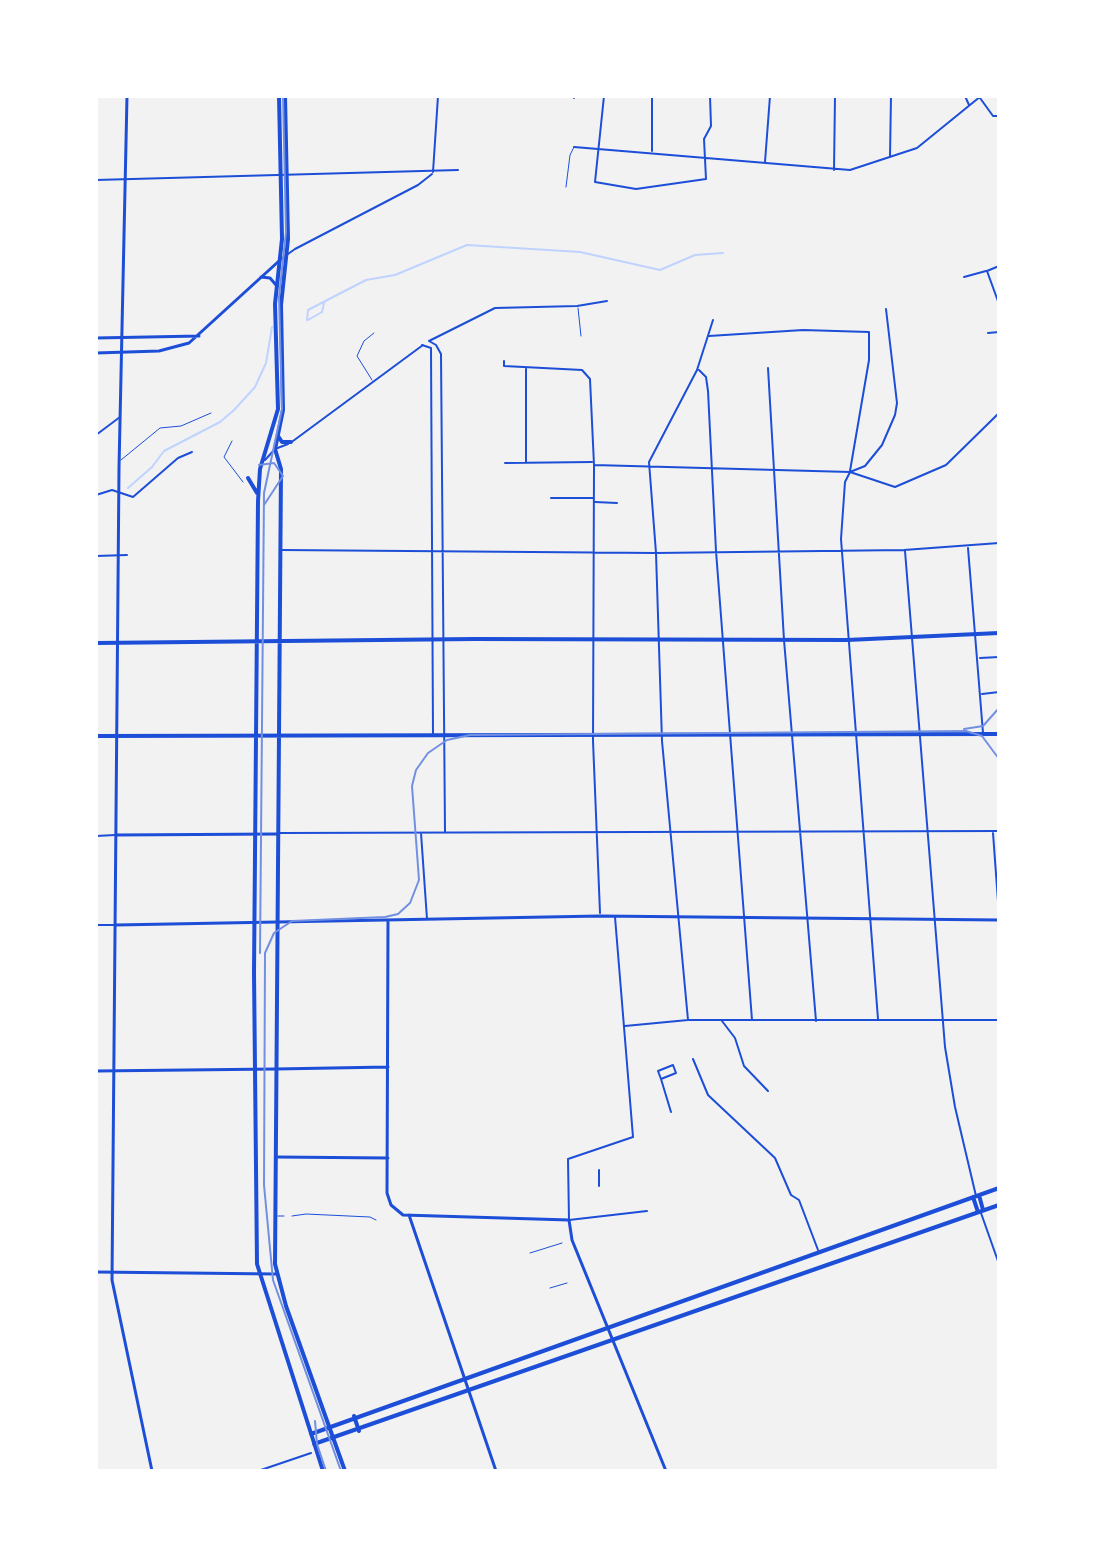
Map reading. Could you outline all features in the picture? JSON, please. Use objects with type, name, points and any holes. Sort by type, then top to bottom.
[{"type":"main road","points":[[278,322],[286,255],[282,96]]},
{"type":"main road","points":[[284,176],[276,285],[282,419],[278,436],[262,464],[258,501],[255,924],[259,1275],[323,1471]]},
{"type":"main road","points":[[279,360],[272,448],[280,463],[281,550],[276,1274],[345,1471]]},
{"type":"main road","points":[[278,436],[282,442],[291,442]]},
{"type":"main road","points":[[248,478],[257,491],[258,501]]},
{"type":"main road","points":[[96,643],[432,639],[847,640],[999,633]]},
{"type":"main road","points":[[96,736],[999,734]]},
{"type":"main road","points":[[311,1434],[328,1425],[999,1188]]},
{"type":"main road","points":[[976,1196],[981,1211]]},
{"type":"main road","points":[[314,1444],[334,1440],[999,1205]]},
{"type":"main road","points":[[354,1416],[359,1431]]},
{"type":"street","points":[[127,96],[119,461],[121,556],[112,1272],[152,1471]]},
{"type":"street","points":[[96,353],[170,349],[199,336],[286,255],[418,185],[433,173],[437,151],[438,96]]},
{"type":"street","points":[[604,96],[595,182],[636,189],[706,179],[704,139],[711,126],[710,96]]},
{"type":"street","points":[[652,96],[652,152]]},
{"type":"street","points":[[765,163],[770,96]]},
{"type":"street","points":[[834,170],[835,96]]},
{"type":"street","points":[[890,158],[891,96]]},
{"type":"street","points":[[965,96],[969,105]]},
{"type":"street","points":[[574,147],[850,170],[917,148],[980,97],[993,116],[999,116]]},
{"type":"street","points":[[96,180],[458,170]]},
{"type":"street","points":[[964,277],[999,266]]},
{"type":"street","points":[[987,271],[999,304]]},
{"type":"street","points":[[261,277],[270,278],[276,285]]},
{"type":"street","points":[[262,464],[270,457],[272,448],[291,442],[422,345],[495,308],[577,306],[607,301]]},
{"type":"street","points":[[850,472],[865,466],[882,445],[895,415],[896,393],[886,309]]},
{"type":"street","points":[[688,1020],[676,918],[662,736],[650,456],[697,370],[713,320]]},
{"type":"street","points":[[708,336],[803,330],[869,332],[869,360],[850,472],[845,482],[842,551],[878,1019]]},
{"type":"street","points":[[988,333],[999,332]]},
{"type":"street","points":[[96,338],[199,336]]},
{"type":"street","points":[[429,341],[439,347]]},
{"type":"street","points":[[422,345],[439,347]]},
{"type":"street","points":[[439,347],[445,832]]},
{"type":"street","points":[[431,348],[433,736]]},
{"type":"street","points":[[504,361],[504,366],[586,372],[590,379],[594,464],[593,736],[600,916]]},
{"type":"street","points":[[526,367],[526,462]]},
{"type":"street","points":[[768,368],[784,640],[816,1021]]},
{"type":"street","points":[[697,370],[706,377],[710,469],[752,1020]]},
{"type":"street","points":[[505,463],[850,472],[890,487],[946,465],[999,413]]},
{"type":"street","points":[[96,435],[120,417]]},
{"type":"street","points":[[96,495],[112,490],[133,497],[178,458],[192,452]]},
{"type":"street","points":[[270,457],[280,463]]},
{"type":"street","points":[[551,498],[594,498]]},
{"type":"street","points":[[594,502],[617,503]]},
{"type":"street","points":[[281,550],[441,554],[656,553],[904,550],[999,543]]},
{"type":"street","points":[[968,545],[983,734]]},
{"type":"street","points":[[904,550],[942,1019],[955,1107],[976,1196]]},
{"type":"street","points":[[96,556],[127,555]]},
{"type":"street","points":[[978,658],[999,657]]},
{"type":"street","points":[[981,694],[999,692]]},
{"type":"street","points":[[96,836],[736,829],[999,831]]},
{"type":"street","points":[[96,925],[600,916],[744,919],[999,917],[992,831]]},
{"type":"street","points":[[420,832],[427,920]]},
{"type":"street","points":[[615,917],[633,1137],[568,1159],[569,1232],[663,1464],[669,1471],[705,1471]]},
{"type":"street","points":[[388,921],[389,1199],[403,1215],[569,1220],[647,1211]]},
{"type":"street","points":[[623,1027],[688,1020],[999,1020]]},
{"type":"street","points":[[721,1020],[735,1038],[744,1066],[768,1091]]},
{"type":"street","points":[[693,1059],[708,1095],[775,1158],[791,1195],[799,1200],[819,1251]]},
{"type":"street","points":[[96,1071],[388,1067]]},
{"type":"street","points":[[661,1079],[671,1112]]},
{"type":"street","points":[[276,1157],[388,1158]]},
{"type":"street","points":[[599,1170],[599,1186]]},
{"type":"street","points":[[981,1211],[999,1264]]},
{"type":"street","points":[[409,1215],[496,1471]]},
{"type":"street","points":[[96,1272],[276,1274]]},
{"type":"street","points":[[258,1471],[311,1453]]},
{"type":"street","points":[[240,1471],[246,1471]]},
{"type":"lane","points":[[566,187],[574,147]]},
{"type":"lane","points":[[577,306],[581,336]]},
{"type":"lane","points":[[374,333],[364,341],[357,356],[374,381]]},
{"type":"lane","points":[[119,461],[160,428],[174,428],[211,413]]},
{"type":"lane","points":[[232,441],[224,457],[243,482]]},
{"type":"lane","points":[[292,1216],[334,1215],[376,1220]]},
{"type":"lane","points":[[276,1216],[284,1216]]},
{"type":"lane","points":[[530,1253],[562,1243]]},
{"type":"lane","points":[[550,1288],[567,1283]]},
{"type":"waterway","points":[[307,320],[308,310],[366,280],[395,275],[467,245],[580,252],[660,270],[695,255],[723,253]]},
{"type":"waterway","points":[[308,320],[322,312],[324,303]]},
{"type":"waterway","points":[[128,488],[152,467],[164,451],[220,422],[255,387],[266,363],[272,327]]},
{"type":"tram line","points":[[260,953],[264,493],[282,409],[279,297],[286,232],[283,96]]},
{"type":"tram line","points":[[259,465],[274,463],[283,476],[264,505]]},
{"type":"tram line","points":[[964,729],[983,726],[999,708]]},
{"type":"tram line","points":[[341,1471],[273,1280],[264,1185],[265,953],[274,933],[292,921],[385,917],[398,914],[410,903],[419,880],[412,786],[416,770],[428,753],[447,740],[470,735],[966,731],[982,736],[999,759]]},
{"type":"tram line","points":[[315,1421],[317,1444],[326,1471]]}]
